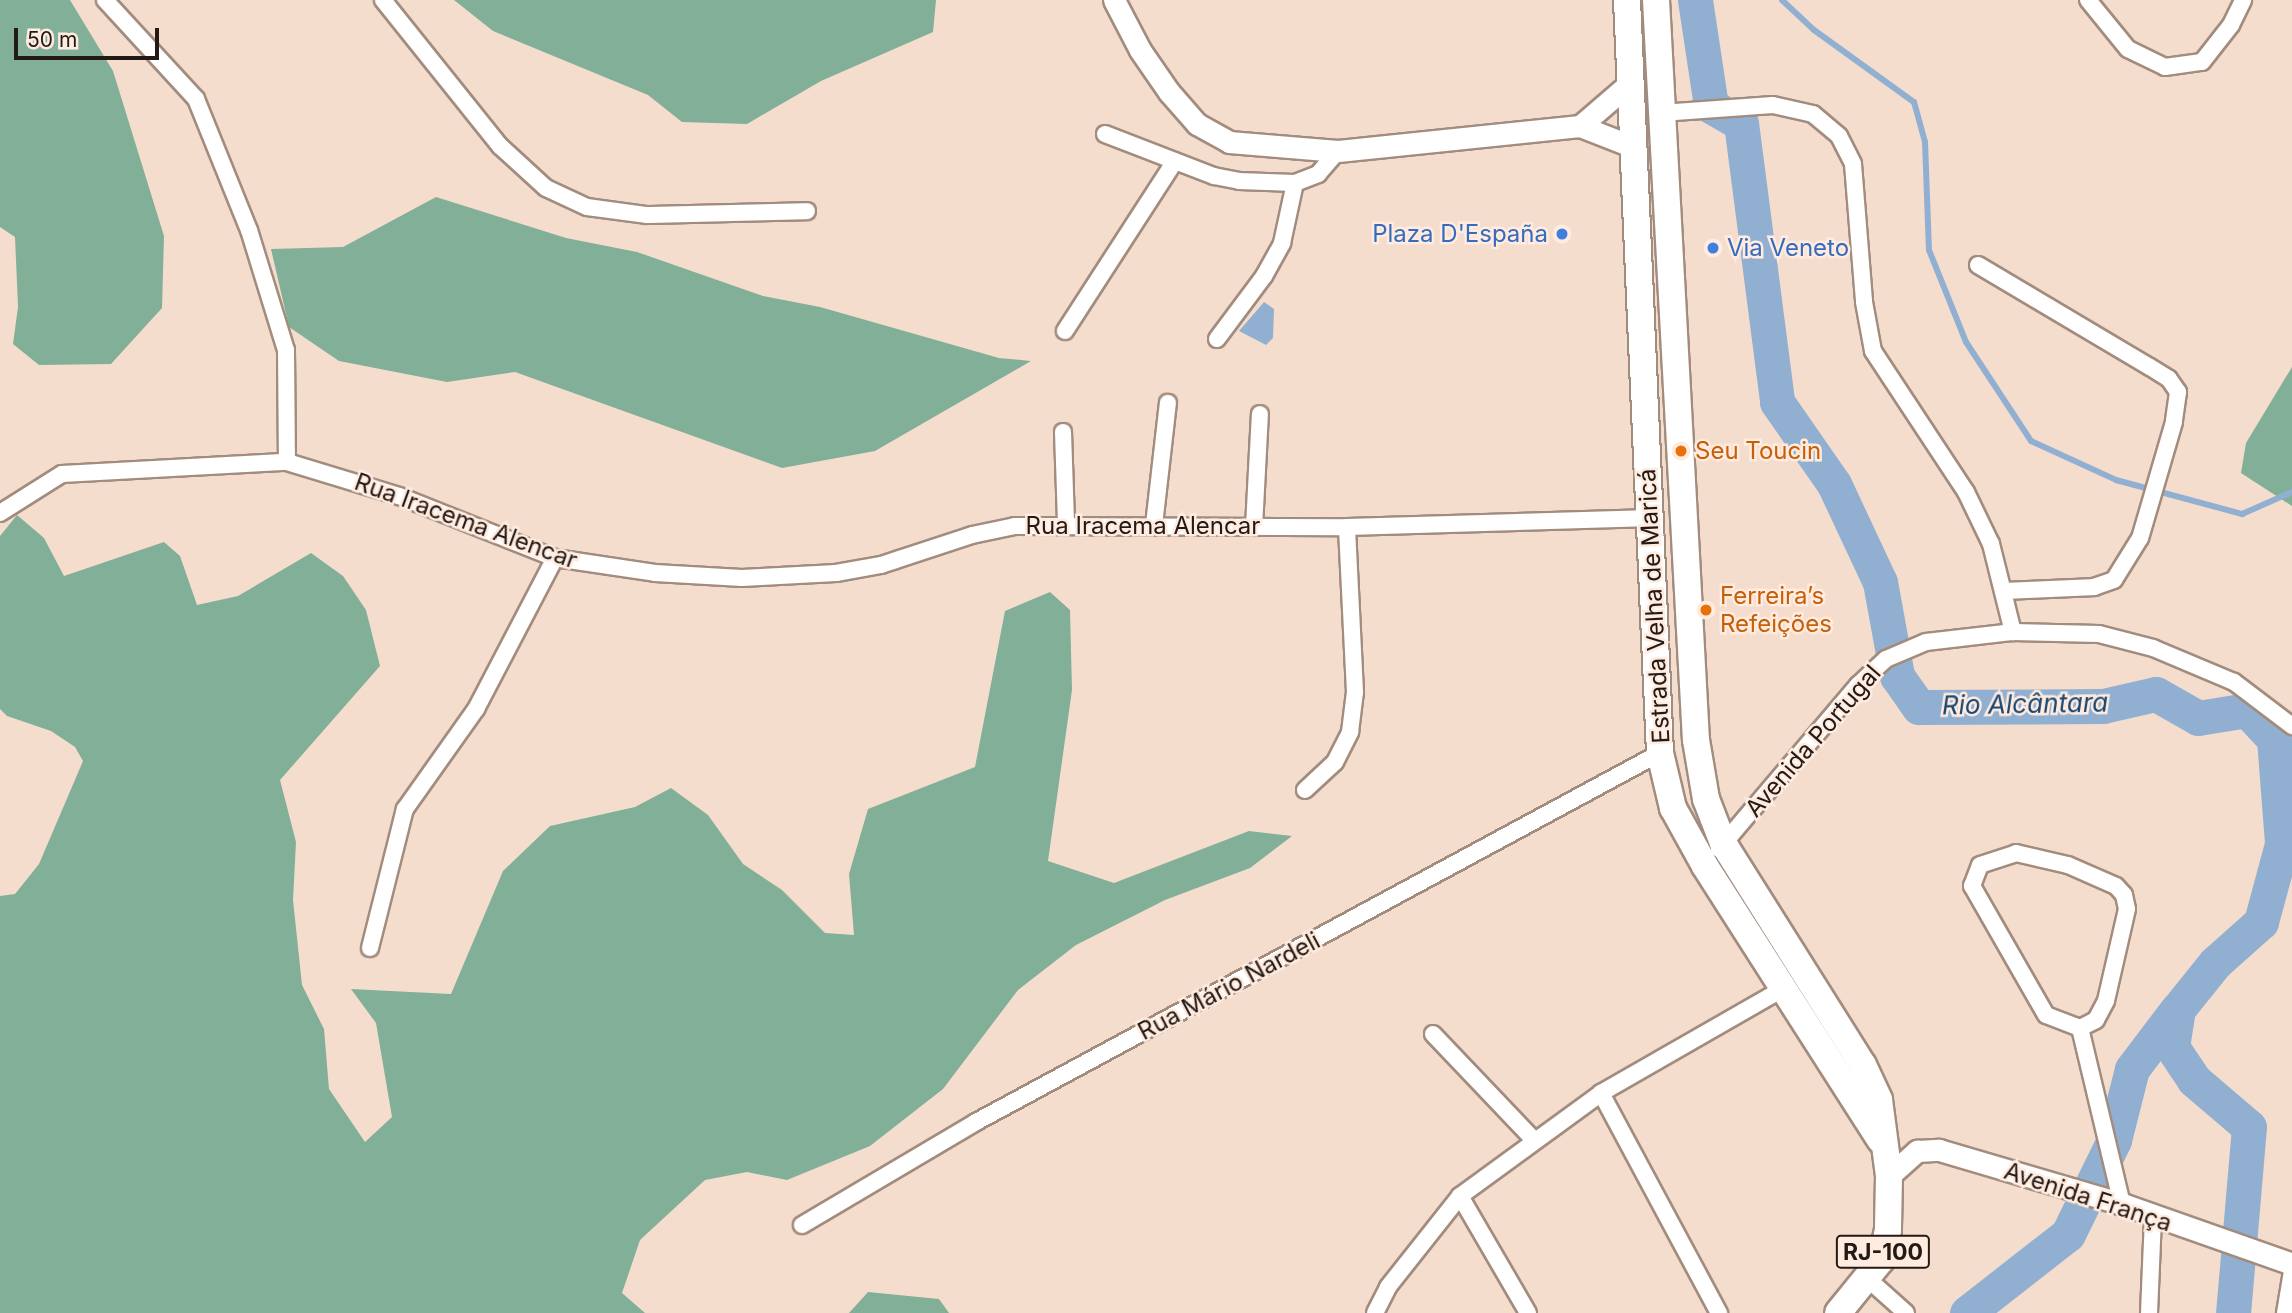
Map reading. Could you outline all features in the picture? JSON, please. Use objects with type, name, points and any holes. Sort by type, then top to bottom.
[{"type":"main road","name":"Estrada Velha de Maricá","points":[[1627,0],[1638,346],[1652,518],[1660,753],[1673,808],[1705,866],[1786,987],[1888,1163]]},
{"type":"main road","name":"Estrada Velha de Maricá","points":[[1656,0],[1696,740],[1706,799],[1723,843],[1873,1084],[1888,1163],[1888,1230],[1881,1260],[1838,1313]]},
{"type":"street","points":[[105,0],[196,99],[249,230],[286,350],[287,462]]},
{"type":"street","points":[[383,0],[500,146],[546,188],[587,207],[647,215],[807,211]]},
{"type":"street","points":[[1114,0],[1140,50],[1197,124],[1229,142],[1338,151],[1580,126],[1631,146]]},
{"type":"street","points":[[2088,0],[2129,49],[2165,67],[2202,62],[2231,25],[2243,0]]},
{"type":"street","points":[[1580,126],[1630,83]]},
{"type":"street","points":[[1661,113],[1746,104],[1812,114],[1839,136],[1853,164],[1864,302],[1872,351],[1966,492],[1991,544],[2006,591],[2013,632]]},
{"type":"street","points":[[1105,134],[1226,178],[1295,183],[1318,174],[1338,151]]},
{"type":"street","points":[[1065,331],[1175,161]]},
{"type":"street","points":[[1217,339],[1264,276],[1282,243],[1295,183]]},
{"type":"street","points":[[1978,265],[2169,379],[2178,392],[2178,406],[2150,508],[2132,555],[2114,580],[2094,587],[2006,591]]},
{"type":"street","points":[[1154,525],[1168,403]]},
{"type":"street","points":[[1254,527],[1260,414]]},
{"type":"street","points":[[1063,432],[1066,523]]},
{"type":"street","name":"Rua Iracema Alencar","points":[[0,514],[62,474],[287,462],[399,496],[555,558],[655,573],[793,577],[881,565],[972,535],[1015,526],[1066,523],[1347,527],[1652,518]]},
{"type":"street","points":[[1305,790],[1335,762],[1350,732],[1355,692],[1347,527]]},
{"type":"street","points":[[370,948],[405,809],[476,709],[555,558]]},
{"type":"street","name":"Avenida Portugal","points":[[1705,866],[1858,685],[1886,659],[1926,642],[2013,632],[2099,634],[2152,648],[2234,682],[2292,726]]},
{"type":"street","name":"Rua Mário Nardeli","points":[[802,1225],[976,1122],[1660,753]]},
{"type":"street","points":[[2032,855],[2068,865],[2116,886],[2124,895],[2127,909],[2106,1001],[2096,1020],[2080,1028],[2046,1015],[1972,886],[1980,865],[1996,856],[2032,855]]},
{"type":"street","points":[[1375,1313],[1396,1276],[1460,1196],[1601,1093],[1786,987]]},
{"type":"street","points":[[2080,1028],[2122,1204]]},
{"type":"street","points":[[1433,1034],[1534,1140]]},
{"type":"street","points":[[1601,1093],[1719,1313]]},
{"type":"street","name":"Avenida França","points":[[1888,1163],[1917,1151],[1939,1150],[2122,1204],[2209,1237],[2292,1264]]},
{"type":"street","points":[[1460,1196],[1528,1313]]},
{"type":"street","points":[[2149,1313],[2153,1217]]},
{"type":"street","points":[[2285,1313],[2292,1271]]},
{"type":"street","points":[[1868,1279],[1906,1313]]},
{"type":"green space","points":[[0,0],[70,0],[113,71],[164,236],[162,308],[111,364],[39,365],[13,344],[18,307],[15,237],[0,227]]},
{"type":"green space","points":[[454,0],[936,0],[933,32],[821,81],[747,124],[682,122],[648,95],[493,31]]},
{"type":"green space","points":[[436,197],[566,238],[637,252],[763,296],[820,307],[999,358],[1031,361],[875,451],[782,468],[515,372],[447,382],[339,361],[289,327],[271,249],[343,247]]},
{"type":"green space","points":[[2292,367],[2292,506],[2241,473],[2246,443]]},
{"type":"green space","points":[[17,515],[44,538],[64,576],[164,542],[180,556],[197,605],[238,596],[311,553],[343,576],[366,610],[380,666],[280,780],[296,842],[293,900],[302,985],[324,1029],[329,1089],[365,1142],[392,1117],[376,1023],[351,989],[451,994],[503,871],[550,826],[635,807],[671,788],[708,815],[743,864],[782,890],[825,933],[854,935],[849,874],[868,809],[975,767],[1005,611],[1050,592],[1070,610],[1072,690],[1048,861],[1114,883],[1249,831],[1292,836],[1250,868],[1165,900],[1076,945],[1018,990],[943,1089],[870,1146],[787,1180],[747,1172],[705,1180],[640,1240],[622,1293],[645,1313],[0,1313],[0,896],[15,894],[39,864],[83,761],[75,747],[51,731],[7,716],[0,709],[0,536]]},
{"type":"green space","points":[[868,1292],[939,1299],[949,1313],[849,1313]]},
{"type":"water","points":[[1264,302],[1274,309],[1273,338],[1266,345],[1239,331]]},
{"type":"waterway","name":"Rio Alcântara","points":[[1695,0],[1711,106],[1741,123],[1777,402],[1834,484],[1880,582],[1897,676],[1919,707],[2103,706],[2156,694],[2198,718],[2247,710],[2274,739],[2282,844],[2261,922],[2215,963],[2178,1009],[2172,1047],[2194,1080],[2249,1127],[2233,1313]]},
{"type":"waterway","points":[[1782,0],[1814,30],[1914,102],[1925,142],[1929,250],[1966,342],[2031,441],[2116,480],[2242,514],[2292,492]]},
{"type":"waterway","points":[[1967,1313],[2068,1234],[2114,1140],[2132,1069],[2176,1011]]},
{"type":"place","name":"Plaza D'España","points":[[1562,234]]},
{"type":"place","name":"Via Veneto","points":[[1713,248]]},
{"type":"place","name":"Seu Toucin","points":[[1681,451]]},
{"type":"place","name":"Ferreira’s Refeições","points":[[1706,610]]}]
